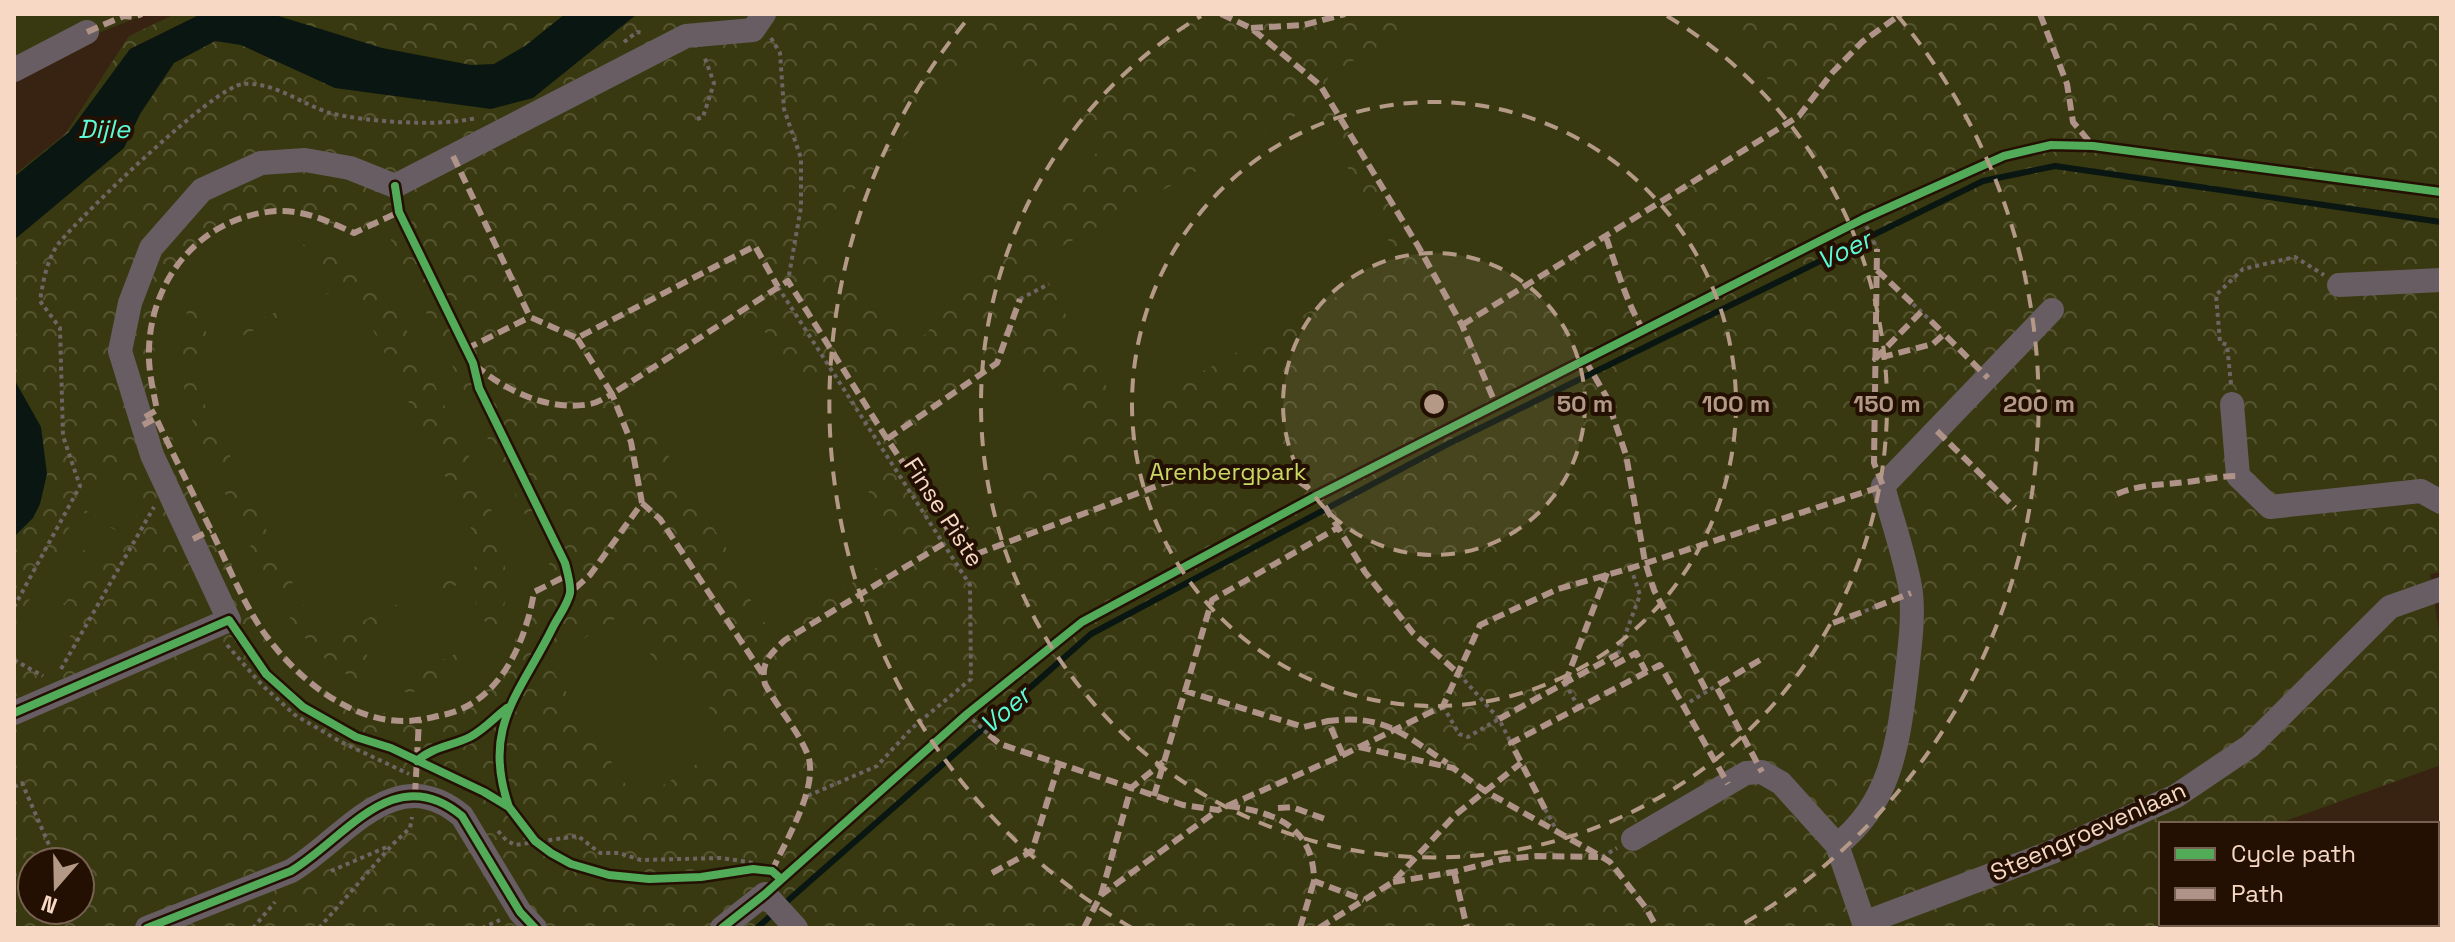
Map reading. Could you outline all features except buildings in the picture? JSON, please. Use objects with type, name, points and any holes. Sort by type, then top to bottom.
[{"type":"street","points":[[14,713],[229,620],[152,455],[120,351],[130,303],[151,248],[202,190],[261,163],[305,160],[350,168],[395,186],[686,36],[758,22]]},
{"type":"street","points":[[14,70],[87,32]]},
{"type":"street","points":[[2339,285],[2441,280]]},
{"type":"street","points":[[1633,839],[1746,773],[1762,772],[1781,783],[1837,845],[1852,834],[1886,781],[1899,738],[1910,646],[1911,593],[1883,486],[2052,310]]},
{"type":"street","points":[[2232,404],[2238,476],[2270,507],[2421,491],[2441,502]]},
{"type":"street","name":"Steengroevenlaan","points":[[1837,845],[1864,923],[2052,852],[2176,796],[2250,746],[2390,607],[2441,589]]},
{"type":"street","points":[[147,928],[291,871],[311,859],[365,813],[380,804],[415,795],[432,797],[462,816],[520,912],[535,928]]},
{"type":"street","points":[[722,928],[773,881],[794,926]]},
{"type":"path","points":[[758,22],[780,53],[784,109],[801,158],[801,207],[788,281]]},
{"type":"path","points":[[614,49],[637,32],[649,33]]},
{"type":"path","points":[[696,35],[714,83],[703,117],[697,119]]},
{"type":"path","points":[[14,607],[80,486],[63,436],[60,328],[40,301],[44,274],[58,245],[130,171],[213,99],[242,84],[268,88],[331,113],[384,120],[458,122],[487,115]]},
{"type":"path","points":[[1850,226],[1877,213]]},
{"type":"path","points":[[1863,219],[1877,249]]},
{"type":"path","points":[[2232,404],[2227,345],[2220,342],[2216,295],[2243,269],[2295,257],[2339,285]]},
{"type":"path","points":[[1020,299],[1049,284]]},
{"type":"path","points":[[1913,304],[1931,321]]},
{"type":"path","points":[[14,660],[54,681],[166,485]]},
{"type":"path","points":[[1618,654],[1640,595],[1631,568]]},
{"type":"path","points":[[1865,611],[1875,607]]},
{"type":"path","points":[[220,643],[229,645],[279,702],[313,727]]},
{"type":"path","points":[[1459,674],[1499,719],[1511,743]]},
{"type":"path","points":[[1565,683],[1579,708]]},
{"type":"path","points":[[276,684],[296,702]]},
{"type":"path","points":[[1683,706],[1716,686]]},
{"type":"path","points":[[1443,706],[1459,734],[1468,737],[1499,719]]},
{"type":"path","points":[[955,725],[976,707]]},
{"type":"path","points":[[310,712],[334,726]]},
{"type":"path","points":[[967,714],[989,735]]},
{"type":"path","points":[[14,787],[22,783],[49,846]]},
{"type":"path","points":[[319,928],[410,828],[415,795]]},
{"type":"path","points":[[1545,809],[1558,833]]},
{"type":"path","points":[[529,833],[551,853]]},
{"type":"path","points":[[535,841],[578,836],[600,853],[619,853],[641,860],[721,858],[749,862],[773,881]]},
{"type":"path","points":[[733,870],[773,881]]},
{"type":"green space","points":[[14,14],[146,14],[14,67]]},
{"type":"green space","name":"Arenbergpark","points":[[175,14],[2441,14],[2441,572],[2430,574],[2441,644],[2441,765],[2283,822],[2159,822],[2159,926],[2253,928],[14,928],[14,175],[65,134],[129,36]]},
{"type":"green space","points":[[1433,14],[1731,14],[1791,121],[1462,325],[1324,91],[1329,75]]},
{"type":"green space","points":[[991,45],[1101,148],[913,347],[803,244]]},
{"type":"green space","points":[[1313,106],[1400,261],[1123,416],[1036,261]]},
{"type":"green space","points":[[279,216],[308,220],[354,237],[383,224],[555,576],[531,590],[509,654],[494,677],[462,703],[437,713],[410,716],[383,713],[357,705],[331,693],[289,660],[267,631],[249,599],[172,437],[155,368],[155,334],[163,300],[181,267],[213,237],[237,225]],"holes":[[[301,244],[354,269],[394,311],[423,360],[478,475],[502,548],[506,584],[502,618],[486,649],[458,676],[441,685],[412,692],[383,689],[336,668],[318,652],[301,633],[273,590],[201,446],[182,375],[182,339],[190,302],[212,343],[323,289]]]},
{"type":"green space","points":[[350,283],[487,561],[321,641],[185,364]]},
{"type":"green space","points":[[753,313],[798,386],[828,367],[887,465],[862,481],[905,550],[771,633],[728,563],[733,559],[627,390]]},
{"type":"green space","points":[[1020,349],[1088,427],[969,528],[902,450]]},
{"type":"green space","points":[[96,479],[142,505],[127,533],[80,507]]},
{"type":"green space","points":[[79,510],[126,536],[110,564],[63,539]]},
{"type":"green space","points":[[63,541],[91,556],[65,603],[37,588]]},
{"type":"green space","points":[[465,581],[492,636],[383,689],[357,634]]},
{"type":"green space","points":[[35,589],[82,615],[66,643],[20,617]]},
{"type":"green space","points":[[624,613],[655,661],[673,651],[731,742],[637,802],[547,662]]},
{"type":"green space","points":[[18,620],[65,646],[50,674],[14,654],[14,628]]},
{"type":"water","name":"Dijle","points":[[201,14],[272,14],[382,48],[471,65],[494,64],[525,46],[565,14],[637,14],[533,98],[491,109],[335,88],[241,45],[215,41],[174,63],[140,114],[124,148],[14,240],[14,177],[69,132],[130,49]]},
{"type":"water","points":[[14,379],[41,427],[47,474],[40,504],[33,518],[14,537]]},
{"type":"waterway","name":"Voer","points":[[784,904],[1091,634],[1446,445],[1983,181],[2055,166],[2441,222]]},
{"type":"waterway","name":"Voer","points":[[757,928],[776,911]]},
{"type":"marked path","points":[[87,32],[124,16],[142,14]]},
{"type":"marked path","points":[[1221,14],[1251,28],[1320,85],[1462,325],[1496,405]]},
{"type":"marked path","points":[[1251,28],[1304,25],[1345,14]]},
{"type":"marked path","points":[[1462,325],[1799,116],[1832,73],[1862,42],[1901,14]]},
{"type":"marked path","points":[[2040,14],[2067,84],[2073,122],[2093,146]]},
{"type":"marked path","points":[[453,156],[530,317],[577,338],[755,246],[778,287]]},
{"type":"marked path","points":[[145,417],[157,410],[149,349],[152,322],[160,297],[171,274],[186,254],[205,237],[251,215],[278,211],[308,215],[354,233],[399,212]]},
{"type":"marked path","points":[[1606,237],[1643,330]]},
{"type":"marked path","points":[[989,735],[1000,744],[1183,805],[1218,810],[1343,755],[1443,706],[1480,625],[1558,589],[1883,486],[1874,463],[1877,249]]},
{"type":"marked path","points":[[1877,270],[1913,304]]},
{"type":"marked path","points":[[577,338],[612,394],[788,281],[887,439],[964,553],[970,556],[979,553],[1165,483],[1231,468],[1283,470],[1318,495],[1365,572],[1413,633],[1459,674]]},
{"type":"marked path","points":[[887,439],[997,363],[1020,299]]},
{"type":"marked path","points":[[1921,312],[1875,359],[1933,344],[1944,334],[1988,378]]},
{"type":"marked path","points":[[466,349],[530,317]]},
{"type":"marked path","points":[[1931,321],[1944,334]]},
{"type":"marked path","points":[[1585,360],[1606,396],[1626,455],[1645,562],[1654,590],[1707,692]]},
{"type":"marked path","points":[[475,365],[499,383],[543,402],[574,406],[590,404],[612,394],[631,442],[642,503],[590,575],[570,593]]},
{"type":"marked path","points":[[143,425],[156,418],[262,630],[306,679],[343,705],[363,714],[384,719],[421,720],[466,707],[482,696],[508,666],[525,630],[534,592],[568,575]]},
{"type":"marked path","points":[[1937,431],[2015,508]]},
{"type":"marked path","points":[[2117,494],[2143,487],[2238,476]]},
{"type":"marked path","points":[[642,503],[660,519],[762,673]]},
{"type":"marked path","points":[[772,871],[800,813],[810,766],[803,744],[765,684],[764,670],[768,659],[785,640],[953,538],[967,526]]},
{"type":"marked path","points":[[1185,691],[1212,600],[1337,528]]},
{"type":"marked path","points":[[193,539],[211,530]]},
{"type":"marked path","points":[[1565,683],[1607,573]]},
{"type":"marked path","points":[[1875,607],[1911,593]]},
{"type":"marked path","points":[[1833,623],[1865,611]]},
{"type":"marked path","points":[[1614,665],[1636,653],[1646,672]]},
{"type":"marked path","points":[[1499,719],[1618,654]]},
{"type":"marked path","points":[[1760,660],[1716,686],[1762,772]]},
{"type":"marked path","points":[[1545,809],[1511,743],[1660,665],[1728,784]]},
{"type":"marked path","points":[[1154,796],[1185,691],[1304,727],[1328,721]]},
{"type":"marked path","points":[[415,795],[419,720]]},
{"type":"marked path","points":[[1343,755],[1328,721],[1364,721],[1392,728],[1447,763]]},
{"type":"marked path","points":[[1359,747],[1453,768],[1485,791],[1602,857],[1610,862],[1646,908],[1657,928]]},
{"type":"marked path","points":[[1101,895],[1131,788],[1163,762]]},
{"type":"marked path","points":[[1319,928],[1393,882],[1455,815],[1521,763]]},
{"type":"marked path","points":[[992,873],[1032,851],[1059,764]]},
{"type":"marked path","points":[[1228,806],[1261,813],[1289,826],[1307,847],[1314,881],[1364,900]]},
{"type":"marked path","points":[[1278,808],[1292,807],[1325,819]]},
{"type":"marked path","points":[[1084,928],[1101,895],[1218,810]]},
{"type":"marked path","points":[[1393,882],[1454,872],[1504,859],[1598,857]]},
{"type":"marked path","points":[[1454,872],[1467,928]]},
{"type":"marked path","points":[[1300,928],[1314,881]]},
{"type":"cycle path","points":[[722,928],[765,894],[967,714],[1082,622],[1318,495],[1863,219],[2004,156],[2051,145],[2093,146],[2441,192]]},
{"type":"cycle path","points":[[395,186],[399,212],[473,363],[479,388],[565,563],[569,582],[567,602],[517,692],[502,733],[499,755],[501,779],[509,807]]},
{"type":"cycle path","points":[[14,713],[229,620],[266,674],[303,707],[356,737],[391,748],[484,792],[509,807],[535,841],[571,864],[609,875],[649,879],[701,877],[753,869],[772,871],[781,879]]},
{"type":"cycle path","points":[[417,761],[475,734],[507,708]]},
{"type":"cycle path","points":[[147,928],[291,871],[371,810],[392,800],[414,796],[437,801],[462,816],[520,912],[535,928]]}]
